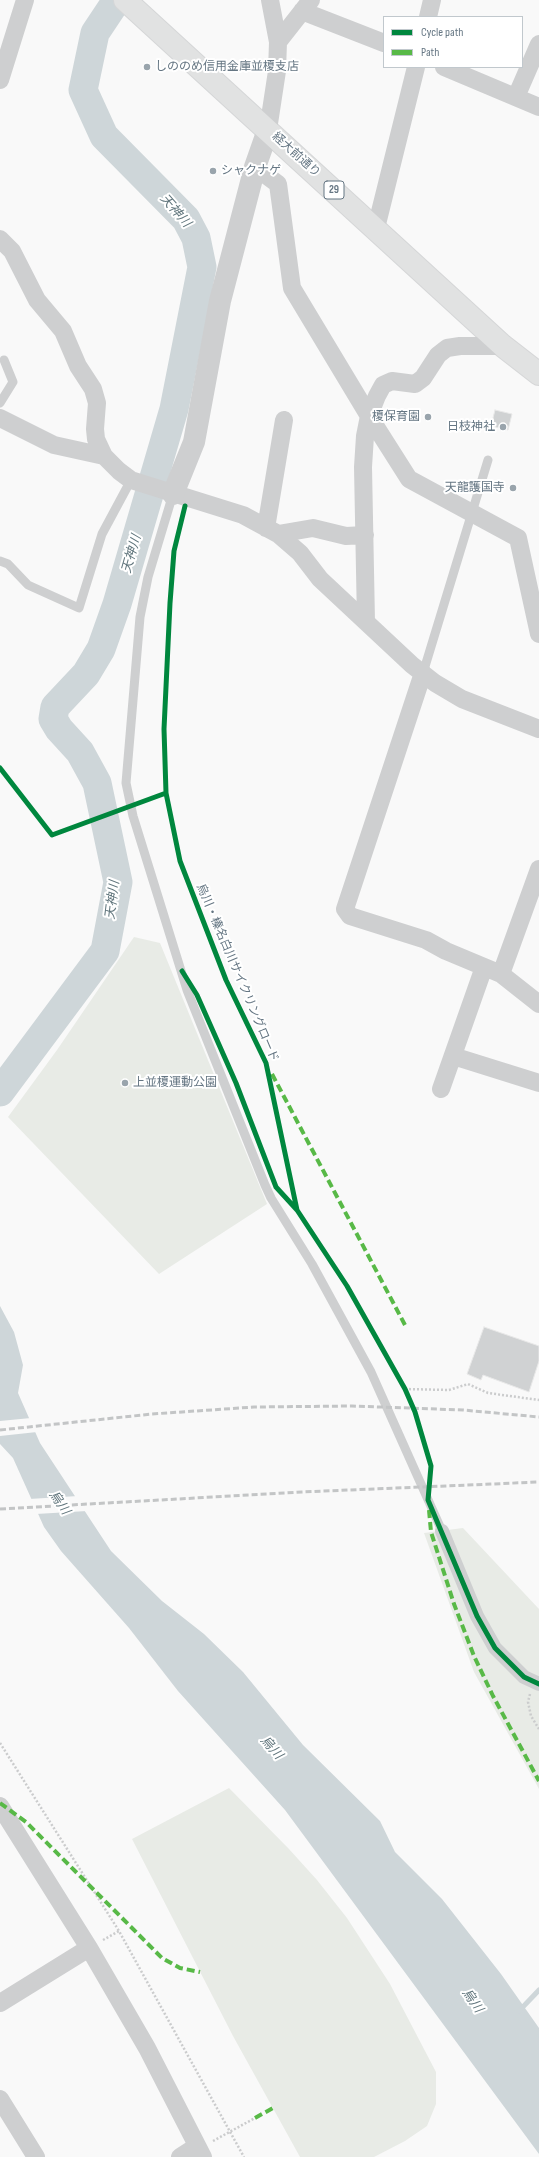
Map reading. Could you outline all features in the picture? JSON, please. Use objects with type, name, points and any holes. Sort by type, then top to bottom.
[{"type":"main road","name":"経大前通り","points":[[127,2],[376,228],[503,346],[539,374]]},
{"type":"street","points":[[0,80],[25,0]]},
{"type":"street","points":[[173,497],[194,442],[220,301],[255,167],[268,130],[277,71],[278,42],[270,0]]},
{"type":"street","points":[[428,16],[432,0]]},
{"type":"street","points":[[278,42],[307,6],[383,43]]},
{"type":"street","points":[[516,96],[539,44]]},
{"type":"street","points":[[376,228],[416,68]]},
{"type":"street","points":[[446,68],[516,96],[539,107]]},
{"type":"street","points":[[255,167],[278,184],[292,288],[369,416],[409,479],[518,538],[539,634]]},
{"type":"street","points":[[0,239],[12,251],[37,300],[63,331],[78,366],[93,389],[97,404],[95,429],[96,439],[104,456],[135,481],[173,497],[243,515],[272,531],[300,553],[320,578],[423,673],[462,699],[539,729]]},
{"type":"street","points":[[366,622],[365,436],[369,416],[383,385],[392,381],[415,384],[423,378],[438,356],[447,348],[460,346],[503,346]]},
{"type":"street","points":[[0,418],[54,445],[104,456]]},
{"type":"street","points":[[272,531],[284,420]]},
{"type":"street","points":[[272,531],[313,528],[346,536],[365,535]]},
{"type":"street","points":[[423,673],[345,909],[350,916],[426,940],[446,951],[501,974],[539,1004]]},
{"type":"street","points":[[501,974],[538,878]]},
{"type":"street","points":[[442,1089],[484,967]]},
{"type":"street","points":[[453,1056],[539,1083]]},
{"type":"street","points":[[442,1531],[477,1616],[495,1648],[524,1677],[536,1683]]},
{"type":"street","points":[[0,1806],[95,1945],[147,2048],[203,2149],[180,2157]]},
{"type":"street","points":[[0,2003],[95,1945]]},
{"type":"street","points":[[0,2099],[36,2157]]},
{"type":"lane","points":[[0,403],[13,382],[4,360]]},
{"type":"lane","points":[[423,673],[488,460]]},
{"type":"lane","points":[[0,561],[8,564],[28,585],[79,608],[102,534],[135,481]]},
{"type":"lane","points":[[173,497],[155,551],[140,617],[126,783],[133,816],[186,990],[265,1185],[271,1198],[312,1264],[371,1372],[442,1531]]},
{"type":"path","points":[[173,497],[173,553]]},
{"type":"path","points":[[401,1382],[407,1394]]},
{"type":"path","points":[[405,1389],[449,1390],[468,1384],[488,1393],[539,1400]]},
{"type":"path","points":[[536,1683],[528,1702],[531,1716],[539,1729]]},
{"type":"path","points":[[0,1744],[119,1931],[244,2157]]},
{"type":"path","points":[[95,1945],[119,1931]]},
{"type":"path","points":[[203,2149],[230,2131],[255,2118]]},
{"type":"shaded area","name":"上並榎運動公園","points":[[134,937],[160,943],[267,1204],[159,1274],[8,1117],[57,1050]]},
{"type":"shaded area","points":[[463,1528],[539,1609],[539,1789],[474,1672],[424,1533]]},
{"type":"shaded area","points":[[229,1788],[289,1849],[317,1880],[347,1918],[390,1984],[436,2072],[436,2104],[427,2126],[405,2141],[374,2157],[300,2157],[233,2036],[132,1839]]},
{"type":"water","name":"烏川","points":[[0,1306],[14,1332],[23,1365],[18,1393],[40,1443],[111,1551],[162,1601],[204,1634],[243,1672],[303,1745],[380,1821],[395,1852],[442,1899],[501,1974],[539,2028],[539,2154],[285,1810],[178,1691],[129,1628],[61,1551],[44,1527],[13,1458],[0,1444]]},
{"type":"pier","points":[[31,1418],[37,1432],[0,1436],[0,1421]]},
{"type":"pier","points":[[78,1496],[87,1511],[36,1514],[29,1499]]},
{"type":"building","points":[[495,410],[512,414],[508,430],[491,426]]},
{"type":"building","points":[[484,1327],[539,1346],[539,1361],[529,1392],[483,1375],[481,1380],[467,1374]]},
{"type":"waterway","name":"天神川","points":[[0,1092],[105,951],[118,882],[97,783],[80,752],[59,729],[53,719],[55,707],[86,674],[101,649],[117,604],[174,409],[202,267],[196,238],[186,219],[104,136],[83,90],[95,33],[117,0]]},
{"type":"waterway","points":[[519,2011],[539,1990]]},
{"type":"railway","points":[[0,1430],[152,1414],[254,1407],[352,1406],[463,1410],[539,1417]]},
{"type":"railway","points":[[0,1509],[302,1492],[539,1482]]},
{"type":"marked path","points":[[272,1074],[405,1325]]},
{"type":"marked path","points":[[429,1510],[431,1532],[454,1604],[474,1656],[493,1696],[539,1781]]},
{"type":"marked path","points":[[0,1803],[26,1822],[162,1958],[180,1968],[200,1972]]},
{"type":"marked path","points":[[255,2118],[273,2108]]},
{"type":"cycle path","points":[[166,793],[164,729],[170,603],[174,551],[185,506]]},
{"type":"cycle path","name":"烏川・榛名白川サイクリングロード","points":[[0,768],[52,835],[166,793],[180,861],[226,980],[266,1063],[297,1210],[347,1286],[405,1389],[415,1412],[431,1466],[428,1500],[477,1616],[495,1648],[524,1677],[539,1684]]},
{"type":"cycle path","points":[[182,971],[197,995],[236,1083],[276,1187],[297,1210]]},
{"type":"place","name":"しののめ信用金庫並榎支店","points":[[147,67]]},
{"type":"place","name":"シャクナゲ","points":[[213,171]]},
{"type":"place","name":"榎保育園","points":[[428,417]]},
{"type":"place","name":"日枝神社","points":[[503,427]]},
{"type":"place","name":"天龍護国寺","points":[[513,488]]},
{"type":"place","name":"上並榎運動公園","points":[[125,1083]]}]
